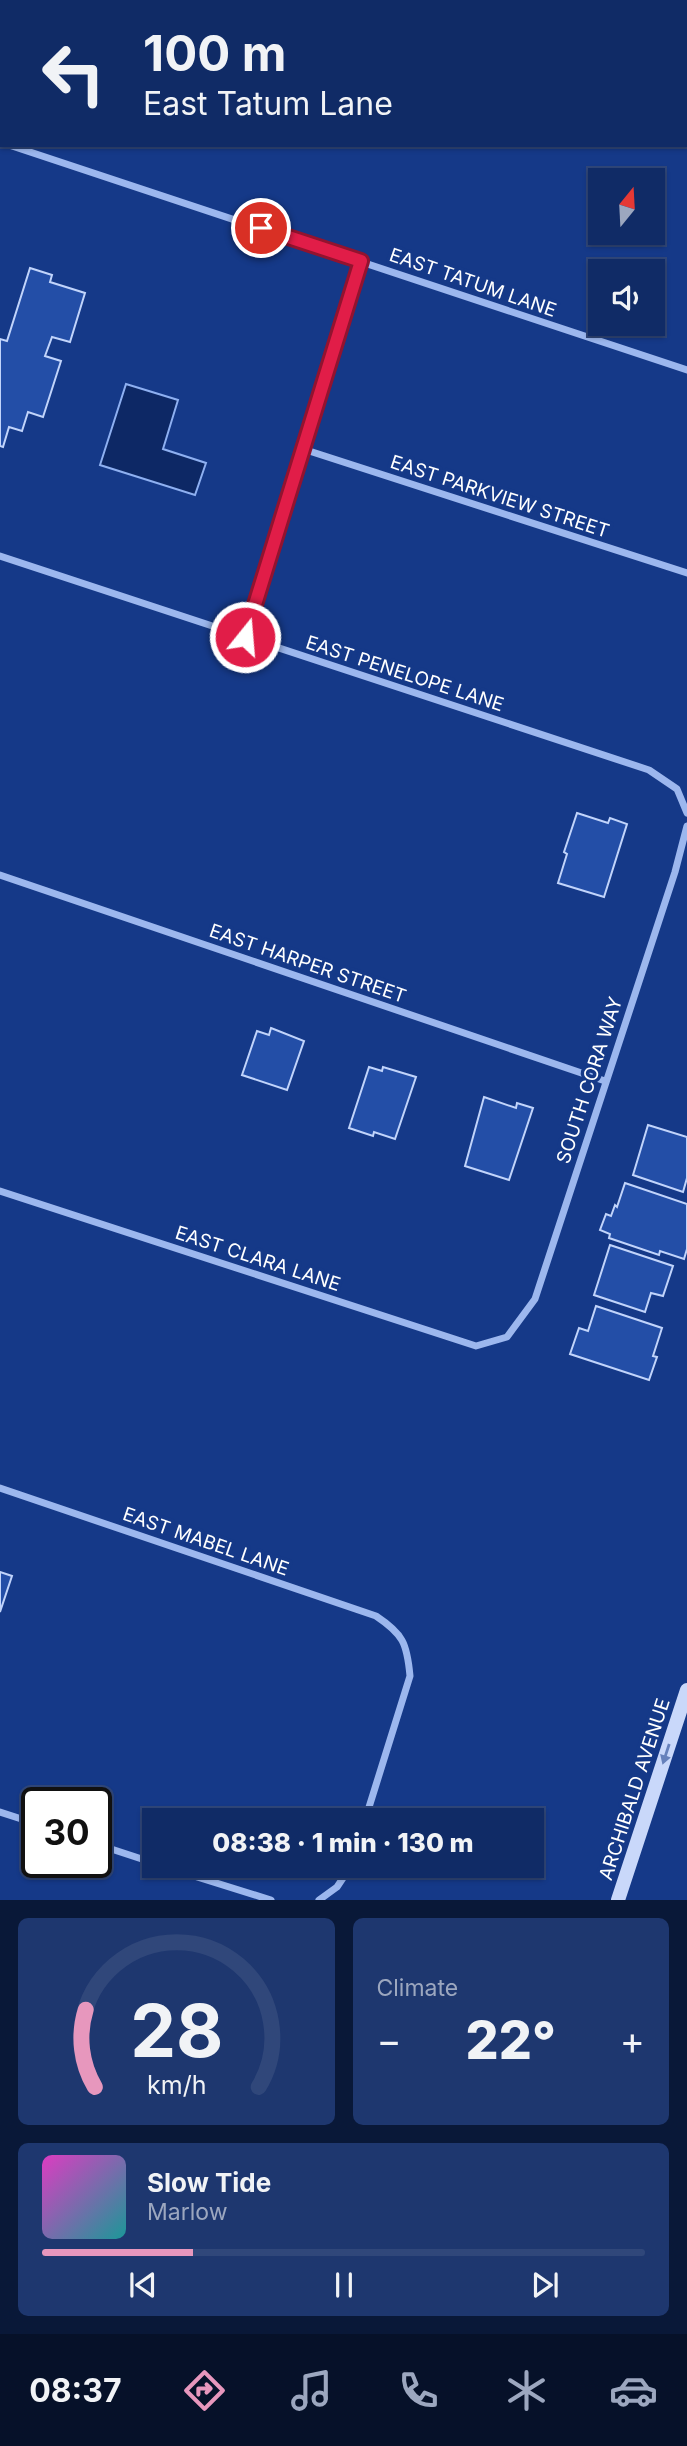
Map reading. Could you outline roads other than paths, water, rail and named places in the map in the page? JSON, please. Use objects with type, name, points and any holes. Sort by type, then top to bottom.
[{"type":"main road","name":"ARCHIBALD AVENUE","points":[[618,1900],[687,1690]]},
{"type":"street","name":"EAST TATUM LANE","points":[[15,147],[687,370]]},
{"type":"street","points":[[245,637],[361,261]]},
{"type":"street","name":"EAST PARKVIEW STREET","points":[[303,449],[687,573]]},
{"type":"street","name":"EAST PENELOPE LANE","points":[[0,556],[649,770],[677,789],[687,813]]},
{"type":"street","name":"SOUTH CORA WAY","points":[[507,1337],[535,1299],[675,872],[687,826]]},
{"type":"street","name":"EAST HARPER STREET","points":[[0,875],[605,1081]]},
{"type":"street","name":"EAST CLARA LANE","points":[[0,1191],[476,1346],[507,1337]]},
{"type":"street","name":"EAST MABEL LANE","points":[[0,1488],[376,1616],[398,1631],[408,1656],[410,1676],[369,1808]]},
{"type":"street","points":[[0,1812],[21,1819]]},
{"type":"street","points":[[112,1849],[142,1859]]},
{"type":"street","points":[[200,1878],[271,1900]]},
{"type":"street","points":[[319,1900],[337,1887],[343,1878]]},
{"type":"water","points":[[126,384],[178,400],[163,449],[206,463],[195,495],[100,465]]}]
